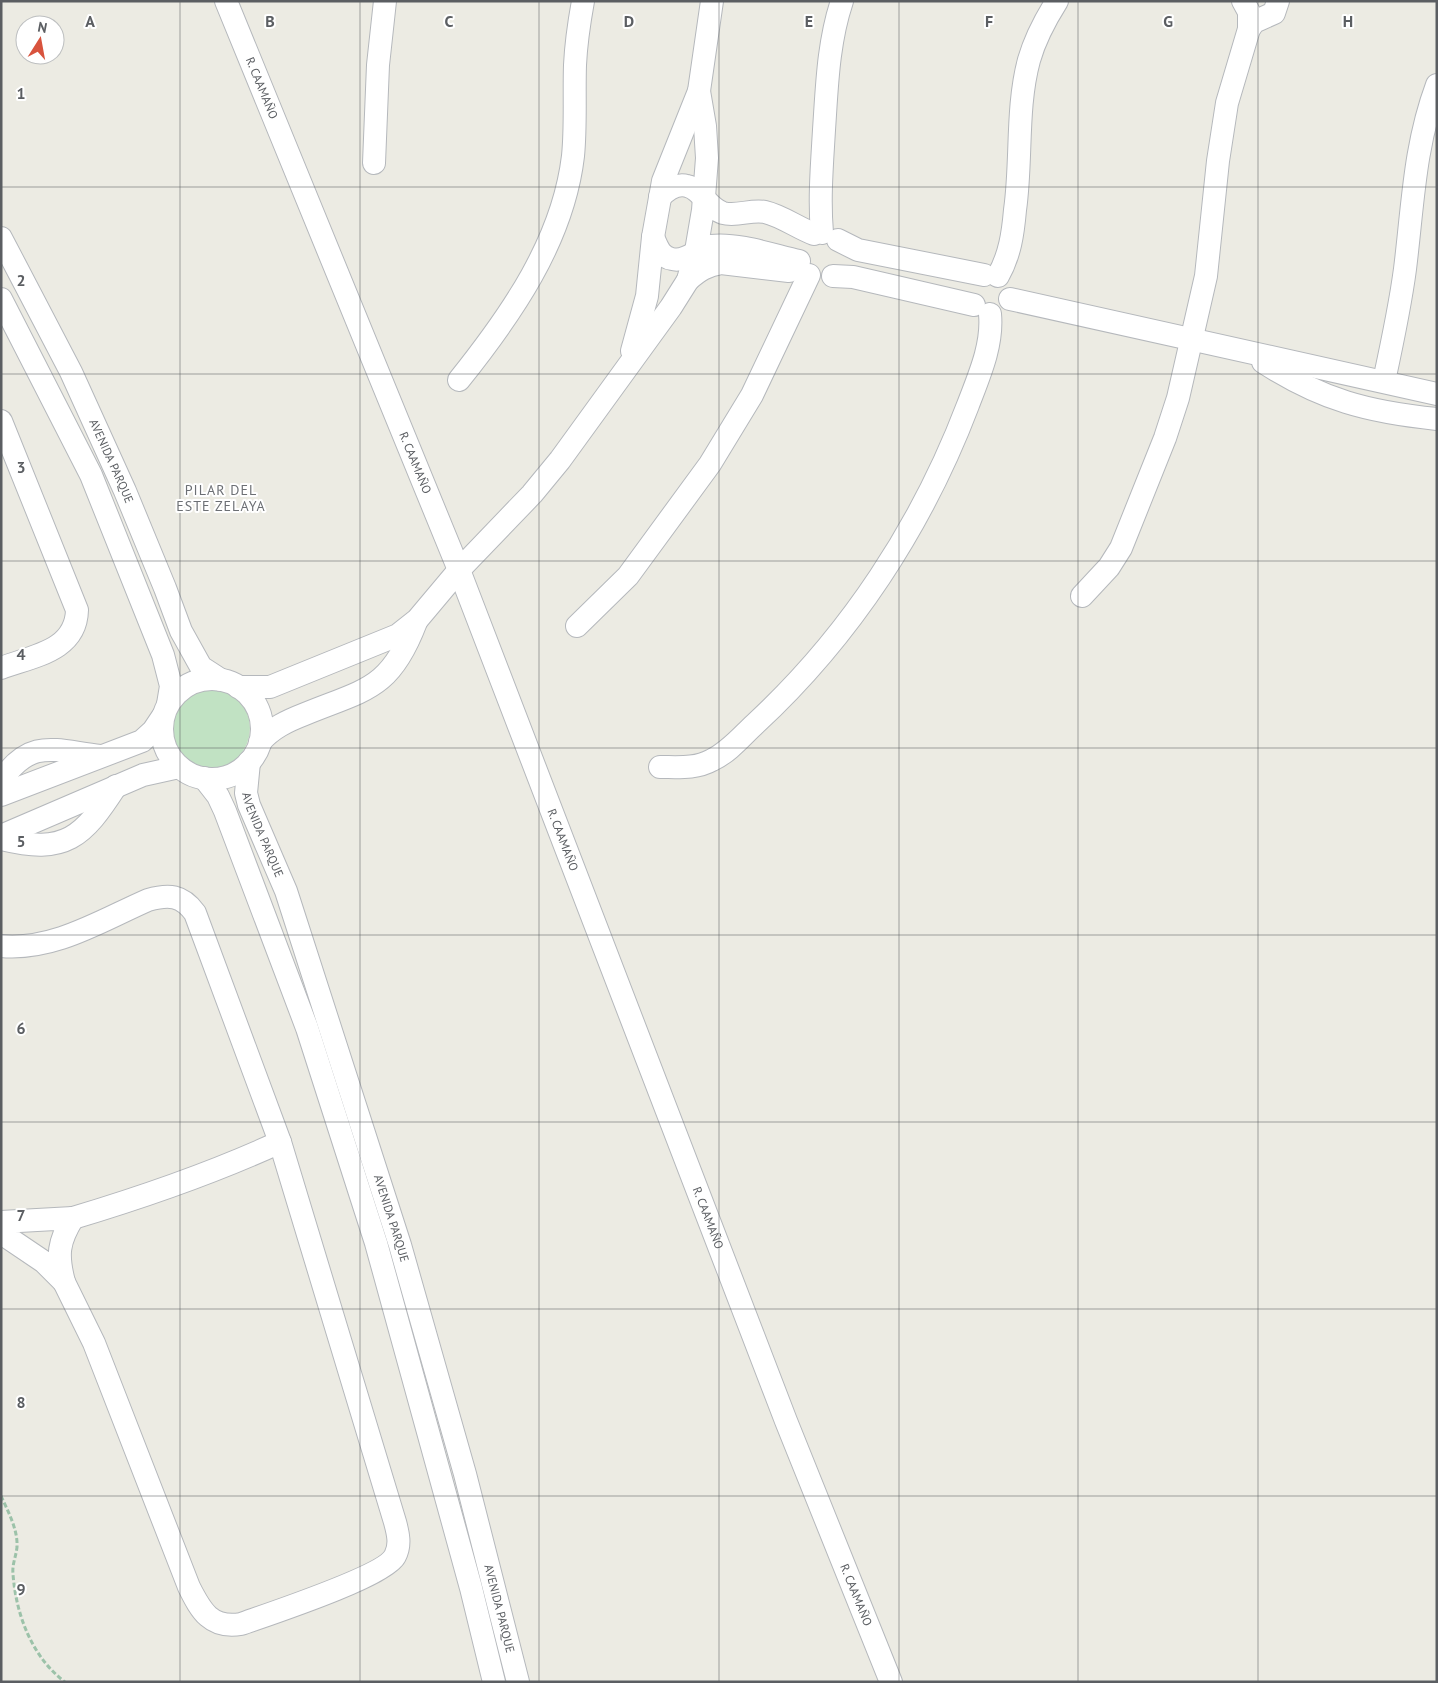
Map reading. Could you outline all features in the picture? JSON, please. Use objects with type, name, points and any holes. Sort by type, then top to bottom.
[{"type":"street","name":"R. CAAMAÑO","points":[[226,1],[459,570],[783,1412],[891,1682]]},
{"type":"street","points":[[374,163],[378,65],[385,1]]},
{"type":"street","points":[[459,380],[498,331],[515,304],[549,241],[559,218],[573,157],[575,64],[582,1]]},
{"type":"street","points":[[628,365],[647,296],[653,237],[666,168],[676,149],[699,91],[712,1]]},
{"type":"street","points":[[821,236],[821,188],[827,72],[837,16],[842,1]]},
{"type":"street","points":[[660,767],[688,767],[706,763],[724,753],[790,692],[855,612],[910,528],[948,455],[979,376],[989,341],[982,310],[970,294],[971,288],[974,282],[991,276],[1006,262],[1012,239],[1018,184],[1024,90],[1029,62],[1036,40],[1057,1]]},
{"type":"street","points":[[1082,596],[1109,567],[1121,548],[1166,438],[1178,398],[1207,268],[1222,132],[1235,70],[1249,28],[1249,12],[1243,1]]},
{"type":"street","points":[[1249,28],[1254,22],[1274,13],[1278,1]]},
{"type":"street","points":[[1384,381],[1405,269],[1416,161],[1427,111],[1437,85]]},
{"type":"street","points":[[688,280],[696,251],[704,205],[707,158],[705,126],[699,91]]},
{"type":"street","points":[[653,237],[660,252],[670,259],[686,258],[696,251],[711,246],[732,248],[803,269],[820,279],[833,276],[853,277],[982,310],[1003,310],[1010,298],[1008,285],[991,276],[858,250],[821,236],[716,217],[704,205],[693,188],[679,185],[660,197]]},
{"type":"street","points":[[704,205],[723,213],[734,215],[765,212],[842,245],[844,259],[838,272],[833,276]]},
{"type":"street","points":[[732,248],[736,222]]},
{"type":"street","points":[[577,626],[628,576],[705,472],[752,395],[784,323],[803,269],[800,248],[821,236]]},
{"type":"street","name":"AVENIDA PARQUE","points":[[1,238],[71,372],[125,491],[165,588],[180,631],[201,667],[230,683]]},
{"type":"street","points":[[1,795],[142,741],[153,731],[178,692],[191,683],[206,679],[270,687],[326,666],[398,635],[417,620],[459,570],[532,494],[560,460],[688,280],[699,270],[711,264],[721,263],[787,272],[803,269]]},
{"type":"street","points":[[1010,298],[1252,354],[1433,393],[1431,418],[1381,412],[1331,398],[1294,382],[1252,354]]},
{"type":"street","name":"AVENIDA PARQUE","points":[[1,299],[91,474],[164,655],[171,686],[166,710]]},
{"type":"street","points":[[1331,398],[1338,372]]},
{"type":"street","points":[[1,421],[77,610],[75,629],[62,643],[1,668]]},
{"type":"street","points":[[166,710],[161,730],[164,744],[170,757],[179,767],[191,774],[204,778],[221,778],[236,772],[249,762],[260,742],[269,732],[285,722],[362,692],[384,678],[402,655],[417,620]]},
{"type":"street","points":[[326,666],[338,674],[341,684],[336,701]]},
{"type":"street","points":[[230,683],[250,697],[258,711],[262,726],[260,742]]},
{"type":"street","points":[[132,746],[143,775]]},
{"type":"street","points":[[1,781],[17,762],[37,750],[106,756]]},
{"type":"street","name":"AVENIDA PARQUE","points":[[249,762],[246,793],[249,805],[286,891],[400,1245],[465,1474],[518,1682]]},
{"type":"street","points":[[1,838],[84,799],[143,775],[179,767]]},
{"type":"street","points":[[71,768],[84,799]]},
{"type":"street","name":"AVENIDA PARQUE","points":[[204,778],[218,796],[225,811],[307,1028],[343,1140],[376,1243],[471,1588],[494,1682]]},
{"type":"street","points":[[1,838],[30,844],[48,844],[73,838],[85,830],[116,786]]},
{"type":"street","points":[[1,946],[30,946],[53,942],[148,900],[163,896],[174,896],[183,899],[195,913],[280,1142],[395,1522],[398,1548],[391,1562],[384,1568],[241,1624],[225,1625],[208,1618],[189,1587],[91,1336],[64,1282],[59,1262],[60,1249],[64,1232],[73,1218]]},
{"type":"street","points":[[1,1222],[73,1218],[122,1204],[233,1164],[280,1142]]},
{"type":"street","points":[[1,1233],[44,1262],[64,1282]]},
{"type":"path","points":[[1,1496],[16,1537],[17,1545],[12,1574],[24,1624],[41,1660],[65,1682]]},
{"type":"green space","points":[[209,687],[225,690],[238,699],[247,712],[250,728],[247,744],[238,757],[225,766],[209,769],[193,766],[180,757],[171,744],[168,728],[171,712],[180,699],[193,690]]},
{"type":"district","name":"PILAR DEL ESTE ZELAYA","points":[[221,498]]}]
